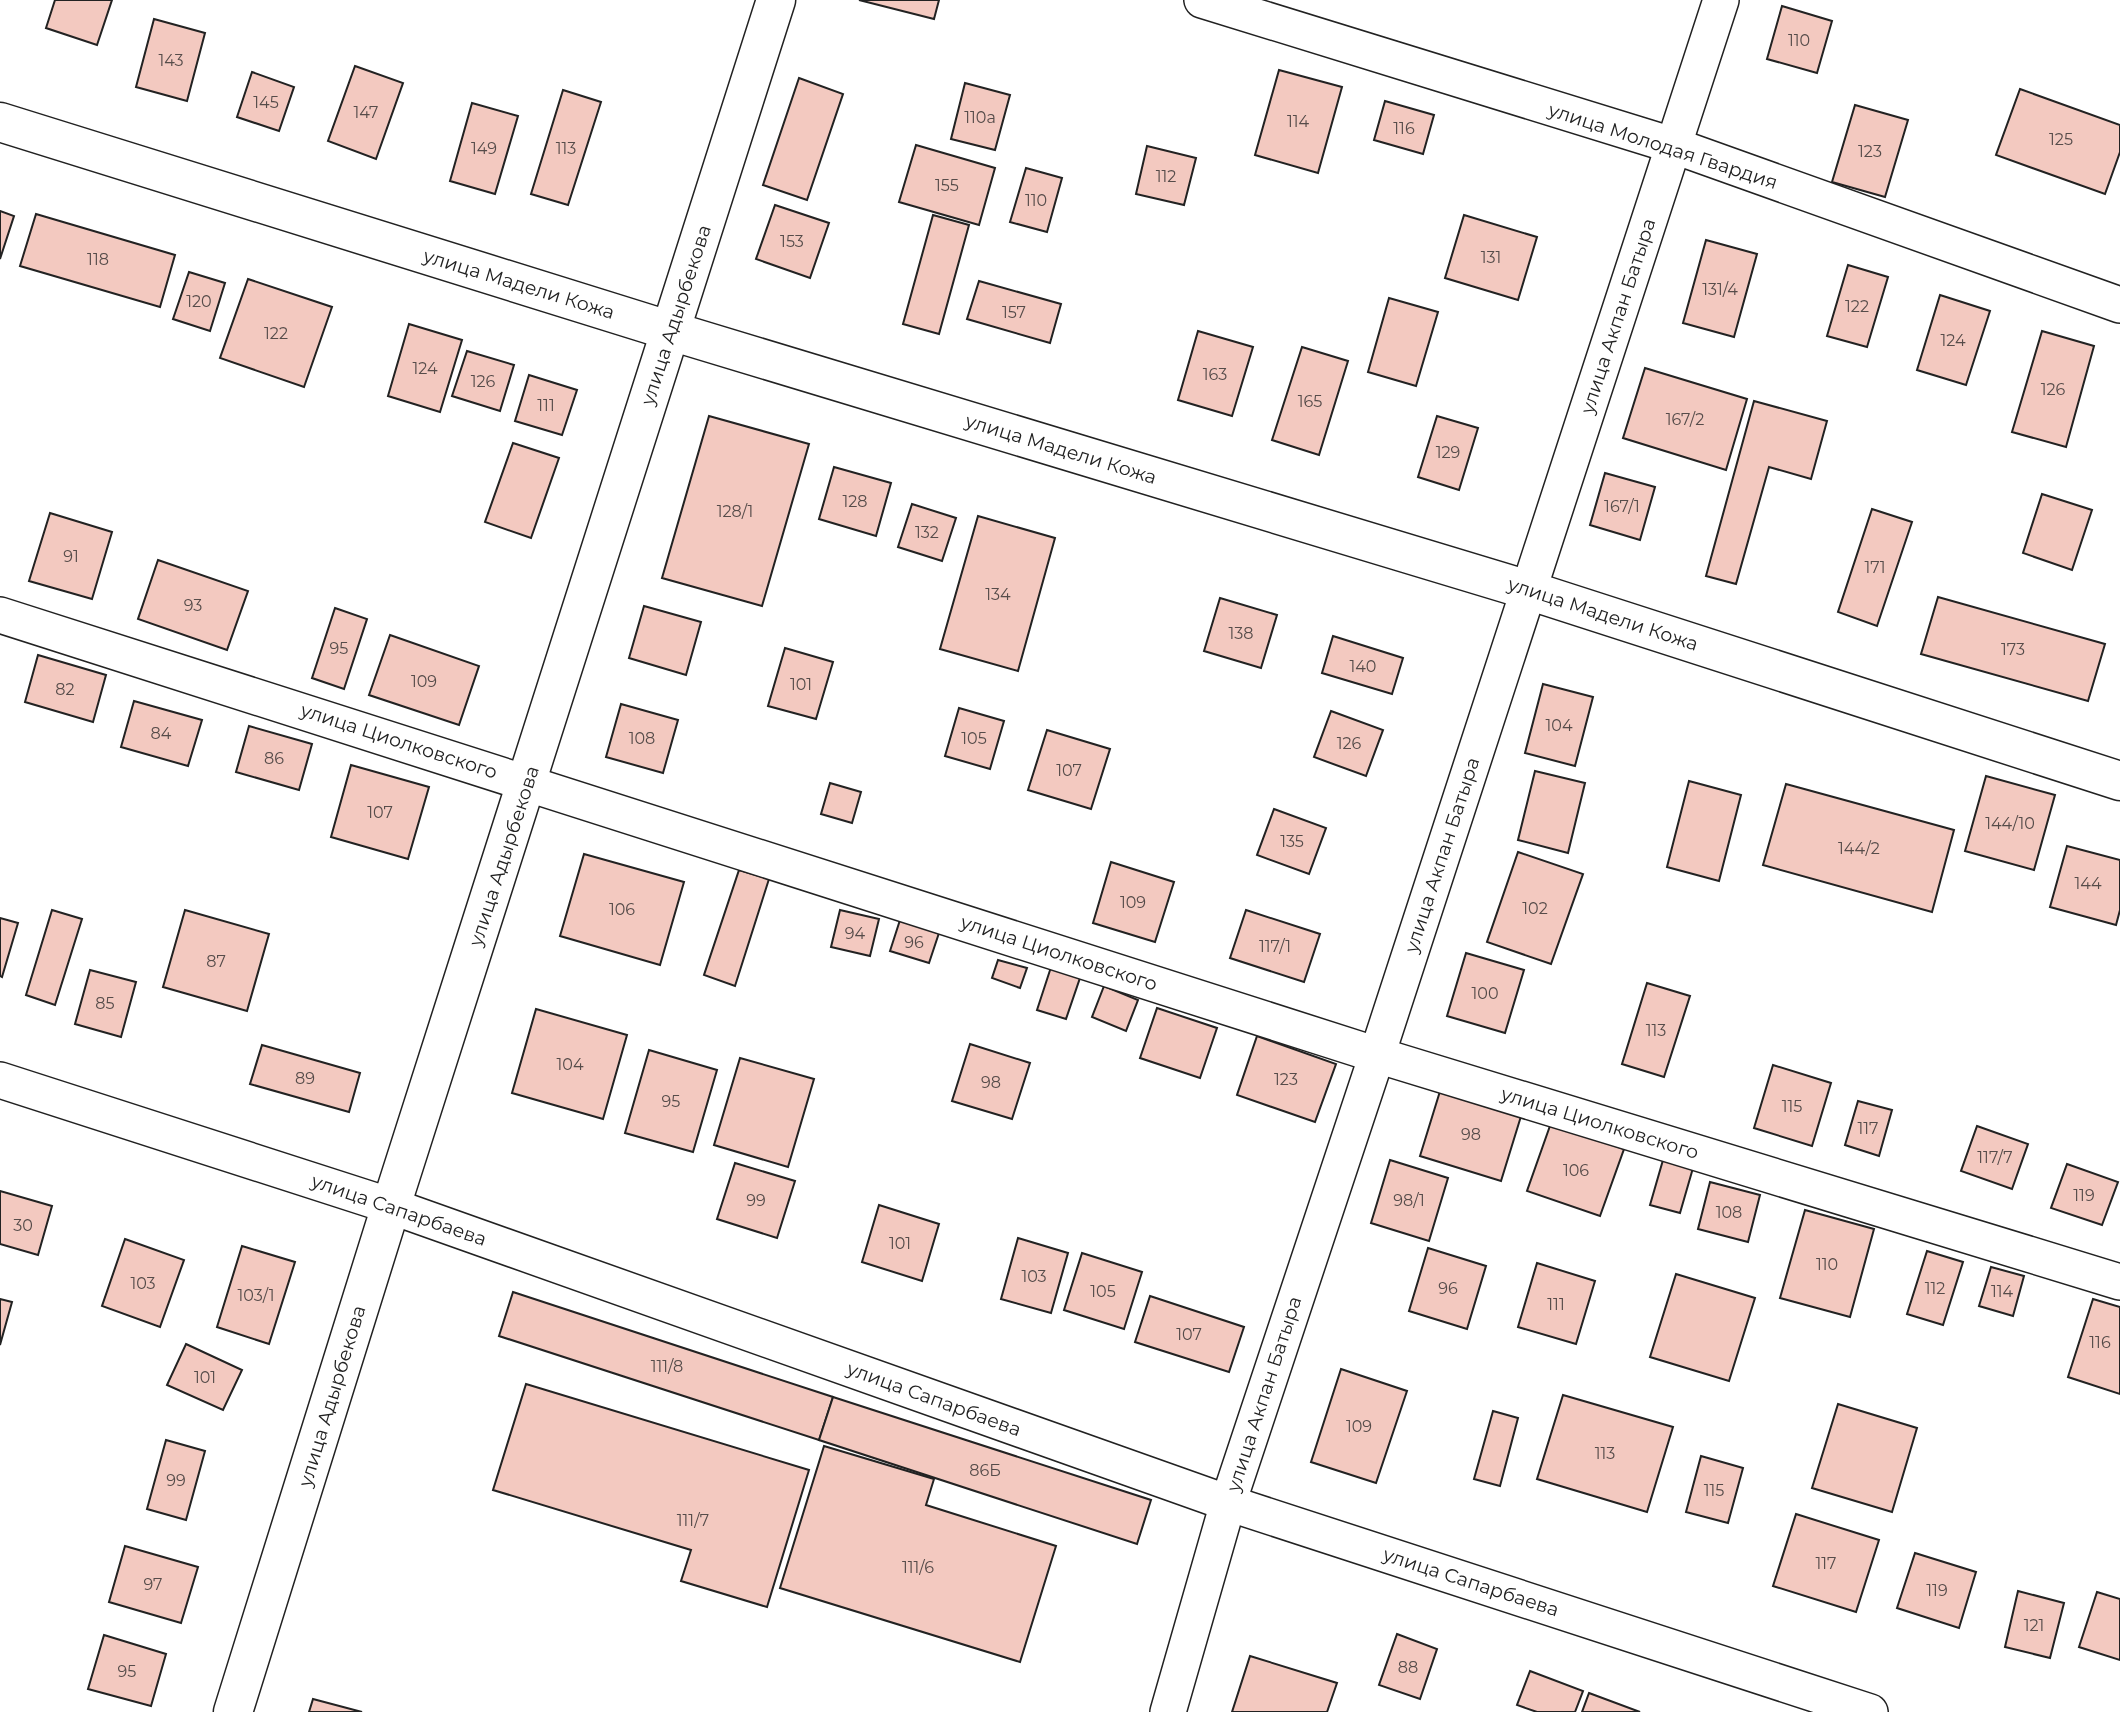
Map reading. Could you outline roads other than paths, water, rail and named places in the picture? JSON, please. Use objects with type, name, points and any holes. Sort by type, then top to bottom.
[{"type":"main road","name":"улица Адырбекова","points":[[233,1712],[391,1206],[776,0]]},
{"type":"main road","name":"улица Мадели Кожа","points":[[0,122],[671,331],[1528,590],[2120,781]]},
{"type":"street","name":"улица Молодая Гвардия","points":[[1202,0],[1675,146],[2120,306]]},
{"type":"street","name":"улица Акпан Батыра","points":[[1168,1712],[1228,1503],[1721,0]]},
{"type":"street","name":"улица Циолковского","points":[[0,615],[1377,1055],[2120,1282]]},
{"type":"street","name":"улица Сапарбаева","points":[[0,1080],[391,1206],[1228,1503],[1870,1712]]}]
